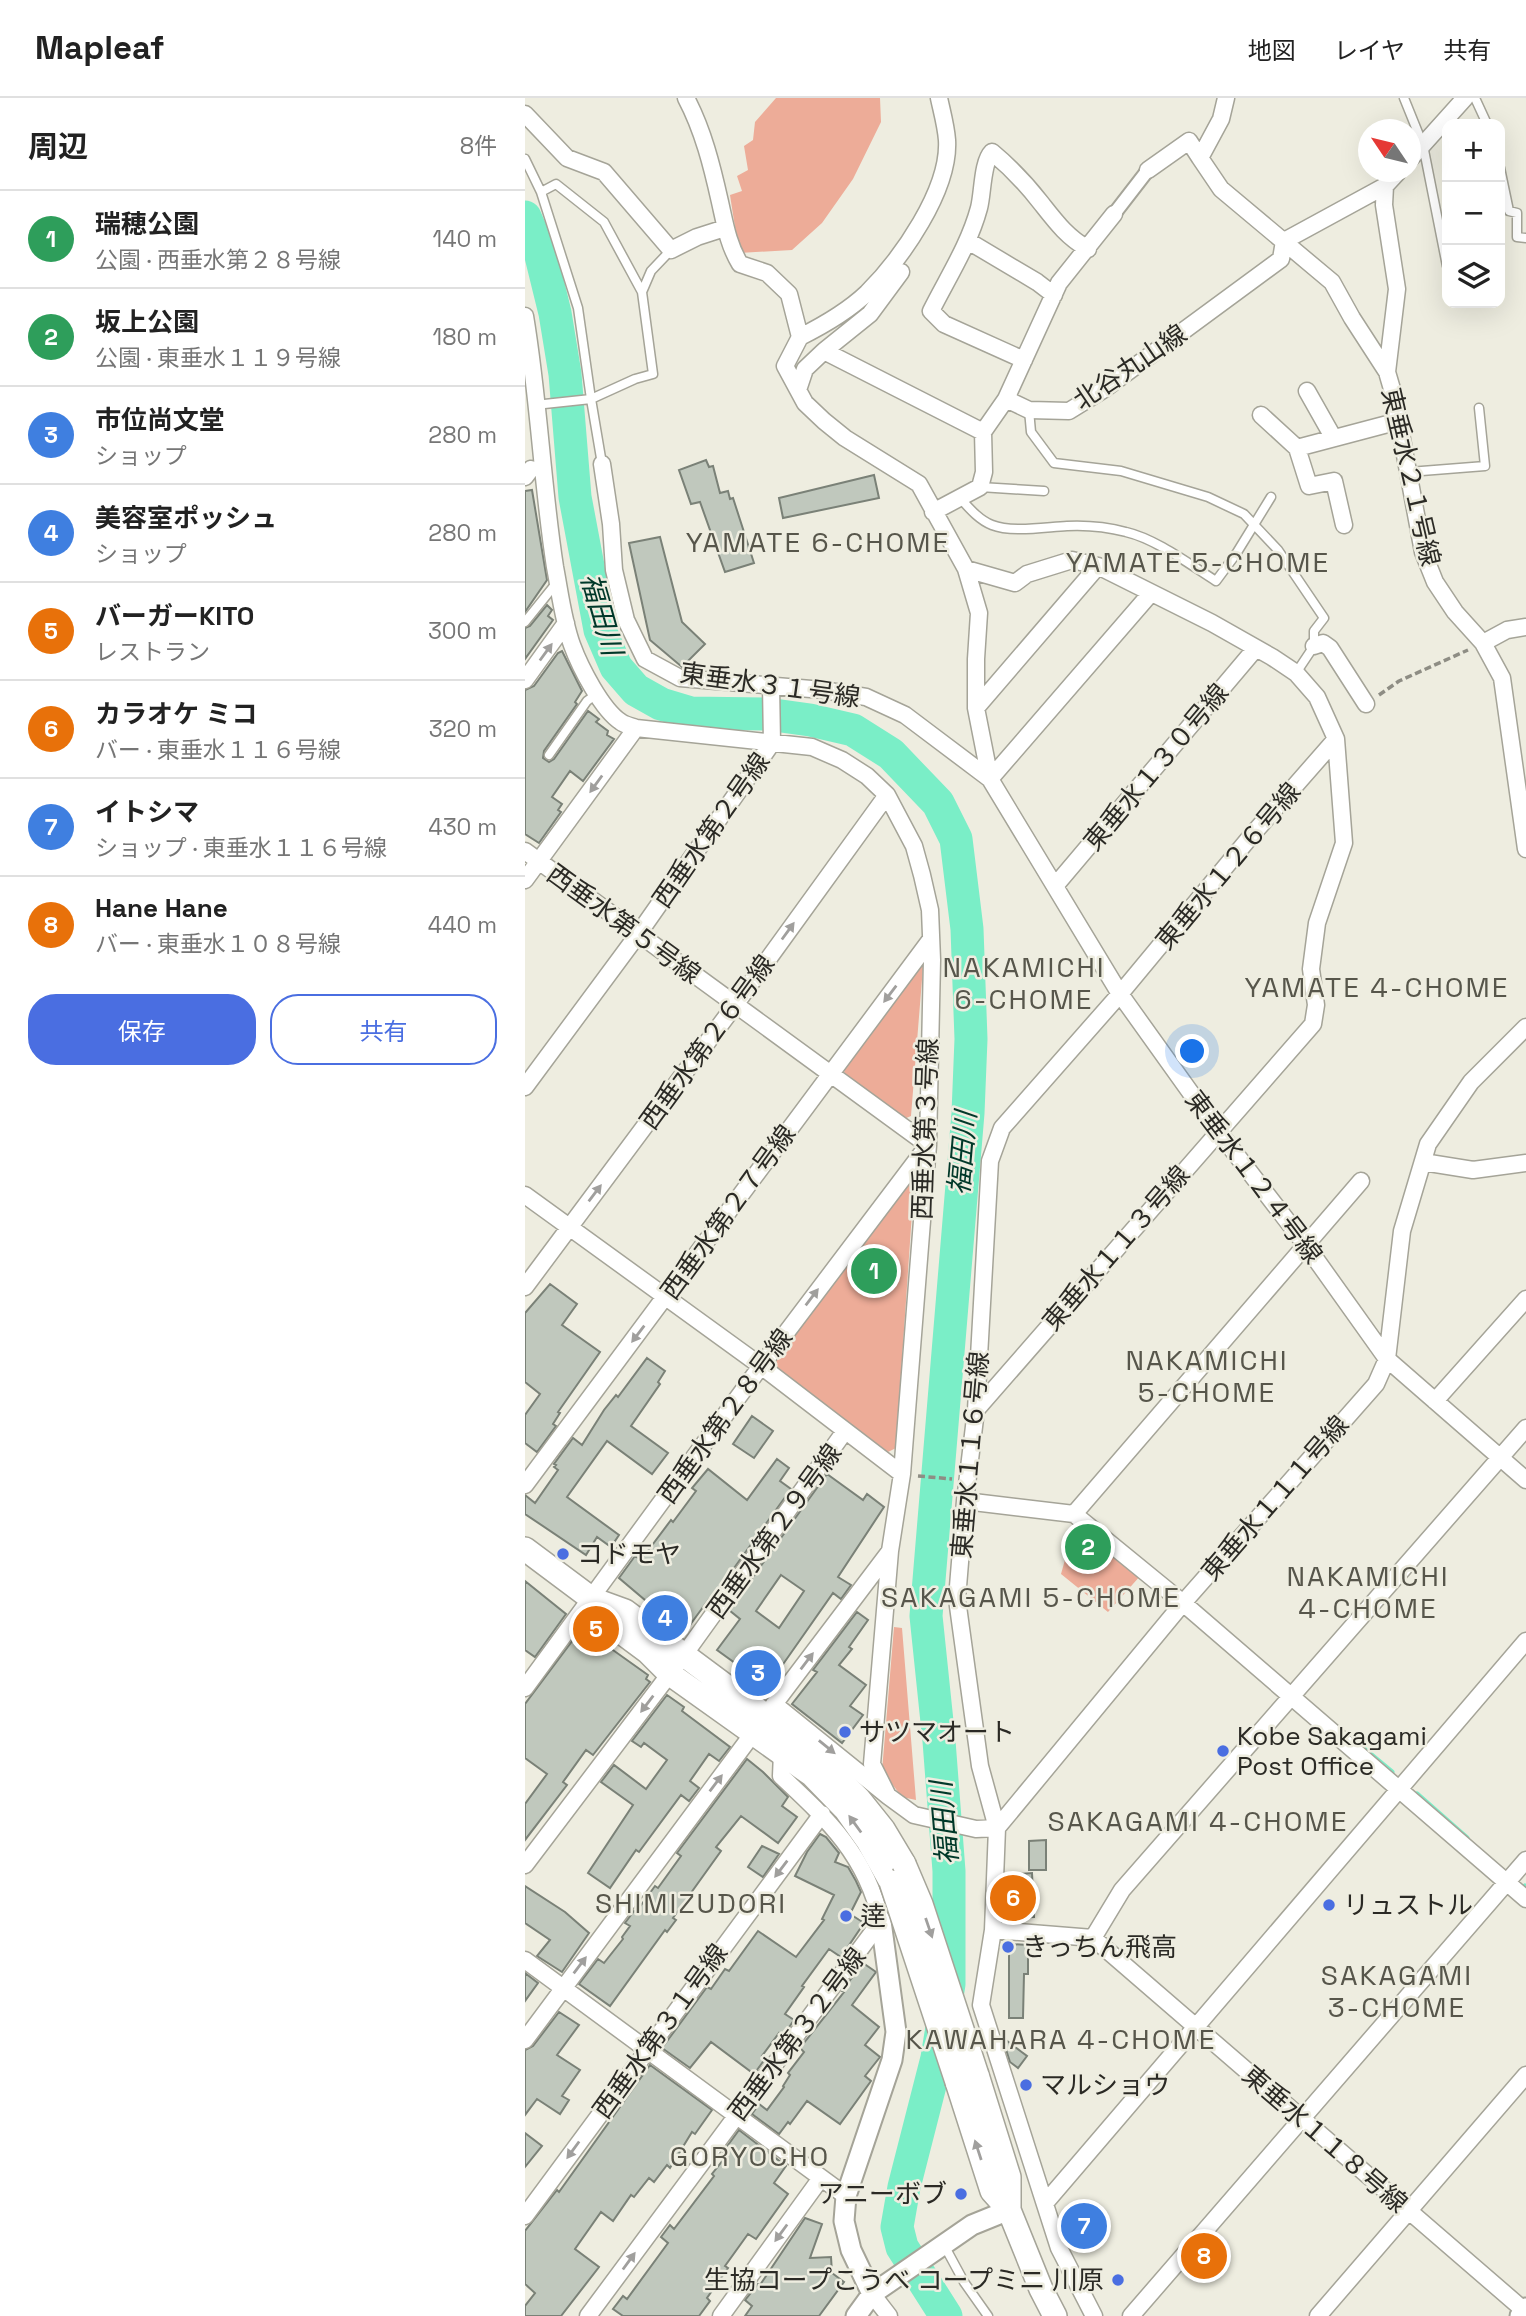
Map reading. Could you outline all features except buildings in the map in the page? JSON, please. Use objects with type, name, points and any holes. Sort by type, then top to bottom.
[{"type":"main road","points":[[525,1549],[592,1599],[625,1611],[677,1664],[764,1717],[823,1763],[859,1799],[883,1829],[898,1873]]},
{"type":"main road","points":[[764,1717],[782,1753],[812,1776],[846,1810],[868,1841],[898,1873],[925,1915],[967,2078],[1009,2177],[1009,2210],[1055,2316]]},
{"type":"street","points":[[686,98],[697,120],[725,228],[740,264],[767,273],[789,294],[800,337]]},
{"type":"street","points":[[939,98],[947,142],[940,186],[916,232],[866,293],[830,323],[800,337],[785,366],[806,402],[845,438],[919,484],[966,569],[979,613],[975,659],[976,708],[990,779]]},
{"type":"street","points":[[1201,158],[1221,119],[1226,98]]},
{"type":"street","points":[[1423,145],[1465,98]]},
{"type":"street","points":[[525,114],[567,158],[604,172],[671,250],[697,237],[725,228]]},
{"type":"street","points":[[933,512],[980,487],[984,472],[983,432],[1006,399],[1059,283],[1148,170],[1189,141],[1221,189],[1332,282],[1387,372]]},
{"type":"street","points":[[1024,360],[944,324],[930,311],[972,234],[983,191],[986,158],[992,152],[1006,163],[1054,222],[1074,241],[1088,249]]},
{"type":"street","points":[[1284,240],[1389,182]]},
{"type":"street","name":"東垂水２１号線","points":[[1385,186],[1384,205],[1397,289],[1387,372],[1409,472],[1415,517],[1423,552],[1435,582],[1455,612],[1483,643],[1502,678],[1526,849]]},
{"type":"street","name":"北谷丸山線","points":[[1006,399],[1029,410],[1069,411],[1103,390],[1281,259],[1284,240]]},
{"type":"street","points":[[968,241],[1054,295]]},
{"type":"street","points":[[798,390],[805,369],[870,314],[901,272]]},
{"type":"street","name":"西垂水第３号線","points":[[525,316],[535,405],[531,469],[572,645],[608,709],[620,721],[636,728],[812,747],[842,760],[867,776],[887,795],[914,846],[930,910],[927,1145],[902,1474],[890,1551],[872,1764],[888,1797]]},
{"type":"street","points":[[824,351],[983,432]]},
{"type":"street","points":[[1307,391],[1333,437]]},
{"type":"street","points":[[1261,415],[1297,448],[1309,486],[1333,481],[1344,525]]},
{"type":"street","points":[[1297,448],[1399,421]]},
{"type":"street","name":"東垂水３１号線","points":[[602,464],[611,524],[614,570],[626,620],[645,659],[680,678],[771,685],[866,697],[905,715],[990,779]]},
{"type":"street","points":[[966,569],[1015,583],[1027,574],[1072,560],[1098,566],[1257,648],[1296,673],[1317,696],[1335,739]]},
{"type":"street","points":[[976,708],[1098,566]]},
{"type":"street","points":[[990,779],[1151,593]]},
{"type":"street","points":[[526,678],[566,623]]},
{"type":"street","points":[[1483,643],[1507,630],[1526,627]]},
{"type":"street","points":[[1314,646],[1323,643],[1330,648],[1366,704]]},
{"type":"street","name":"東垂水１３０号線","points":[[1055,886],[1257,648]]},
{"type":"street","points":[[771,685],[772,743]]},
{"type":"street","points":[[525,880],[636,728]]},
{"type":"street","name":"東垂水１２６号線","points":[[1120,994],[1335,739]]},
{"type":"street","name":"東垂水１１３号線","points":[[976,1410],[1313,1024],[1316,1005],[1311,970],[1317,923],[1344,843],[1335,739]]},
{"type":"street","name":"西垂水第２号線","points":[[525,1087],[639,933],[772,743]]},
{"type":"street","name":"東垂水１２４号線","points":[[990,779],[1120,994],[1387,1359],[1526,1480]]},
{"type":"street","name":"西垂水第２６号線","points":[[525,1287],[887,795]]},
{"type":"street","name":"西垂水第５号線","points":[[525,850],[927,1145]]},
{"type":"street","name":"西垂水第２７号線","points":[[525,1485],[931,939]]},
{"type":"street","name":"東垂水１１６号線","points":[[1094,2316],[1059,2248],[981,2006],[993,1930],[997,1828],[980,1766],[957,1599],[976,1410],[991,1161],[1002,1128],[1120,994]]},
{"type":"street","points":[[1387,1359],[1402,1231],[1429,1144],[1471,1082],[1526,1027]]},
{"type":"street","name":"西垂水第２８号線","points":[[525,1688],[927,1145]]},
{"type":"street","points":[[1423,1162],[1473,1170],[1526,1163]]},
{"type":"street","points":[[1074,1514],[1361,1181]]},
{"type":"street","points":[[525,1195],[761,1366],[902,1474]]},
{"type":"street","points":[[1435,1401],[1526,1299]]},
{"type":"street","name":"東垂水１１１号線","points":[[997,1828],[1183,1603],[1376,1384],[1387,1359]]},
{"type":"street","points":[[993,1930],[1093,1938],[1122,1891],[1526,1428]]},
{"type":"street","name":"西垂水第２９号線","points":[[525,1865],[677,1664],[845,1431]]},
{"type":"street","points":[[965,1501],[1074,1514],[1183,1603],[1526,1899]]},
{"type":"street","points":[[525,2040],[890,1551]]},
{"type":"street","points":[[1046,2202],[1526,1641]]},
{"type":"street","points":[[764,1717],[914,1815],[976,1829],[997,1828]]},
{"type":"street","points":[[782,1753],[781,1776],[822,1814],[844,1840],[875,1894],[881,1921],[896,2032],[893,2050],[846,2196],[844,2221],[851,2250],[878,2291],[890,2316]]},
{"type":"street","name":"西垂水第３１号線","points":[[525,2216],[822,1814]]},
{"type":"street","points":[[1131,2316],[1526,1860]]},
{"type":"street","name":"西垂水第３２号線","points":[[589,2316],[881,1921]]},
{"type":"street","name":"東垂水１１８号線","points":[[1093,1938],[1524,2311]]},
{"type":"street","points":[[525,1960],[846,2196]]},
{"type":"street","points":[[1318,2316],[1526,2074]]},
{"type":"street","points":[[721,2316],[821,2178]]},
{"type":"street","points":[[856,2316],[878,2291],[972,2225],[1009,2210]]},
{"type":"lane","points":[[1404,98],[1423,145],[1443,245]]},
{"type":"lane","points":[[1475,98],[1485,119]]},
{"type":"lane","points":[[525,159],[541,192],[578,308],[602,464]]},
{"type":"lane","points":[[1503,182],[1509,211],[1517,213],[1517,237],[1526,238]]},
{"type":"lane","points":[[535,405],[591,399],[653,374],[642,292],[604,222],[556,184],[541,192]]},
{"type":"lane","points":[[642,292],[651,271],[671,250]]},
{"type":"lane","points":[[1409,472],[1486,466],[1479,408]]},
{"type":"lane","points":[[1029,410],[1031,432],[1054,463],[1121,471],[1208,497],[1244,514],[1277,550],[1324,618],[1314,631],[1314,646],[1296,673]]},
{"type":"lane","points":[[980,487],[1044,491]]},
{"type":"lane","points":[[959,498],[975,514],[993,526],[1028,529],[1101,527],[1130,533],[1172,553],[1216,581],[1271,498]]},
{"type":"lane","points":[[525,622],[558,581]]},
{"type":"lane","points":[[549,755],[587,701],[598,693]]},
{"type":"lane","points":[[944,2245],[964,2282],[988,2316]]},
{"type":"path","points":[[1366,704],[1410,676],[1483,643]]},
{"type":"path","points":[[902,1474],[968,1481]]},
{"type":"shaded area","points":[[776,98],[880,98],[881,122],[853,179],[822,223],[792,250],[739,253],[730,195],[742,191],[737,176],[748,170],[744,146],[753,140],[755,122]]},
{"type":"shaded area","points":[[917,965],[923,967],[911,1116],[904,1119],[846,1078],[843,1067]]},
{"type":"shaded area","points":[[909,1181],[914,1183],[896,1448],[888,1452],[778,1370],[774,1360]]},
{"type":"shaded area","points":[[1076,1521],[1141,1575],[1108,1612],[1061,1574]]},
{"type":"shaded area","points":[[894,1627],[902,1628],[916,1800],[902,1797],[882,1771]]},
{"type":"waterway","name":"福田川","points":[[525,217],[540,252],[555,313],[565,374],[575,497],[600,630],[616,667],[636,690],[661,704],[691,713],[767,714],[853,730],[891,754],[938,803],[956,839],[967,929],[971,1039],[968,1113],[926,1616],[949,1871],[949,1984],[937,2058],[904,2187],[897,2227],[902,2247],[946,2316]]},
{"type":"waterway","points":[[1357,1743],[1392,1772]]},
{"type":"waterway","points":[[1417,1794],[1467,1838]]},
{"type":"place","name":"瑞穂公園","points":[[874,1271]]},
{"type":"place","name":"坂上公園","points":[[1088,1547]]},
{"type":"place","name":"コドモヤ","points":[[563,1554]]},
{"type":"place","name":"美容室ポッシュ","points":[[665,1618]]},
{"type":"place","name":"バーガーKITO","points":[[596,1629]]},
{"type":"place","name":"市位尚文堂","points":[[758,1673]]},
{"type":"place","name":"サツマオート","points":[[845,1732]]},
{"type":"place","name":"Kobe Sakagami Post Office","points":[[1223,1751]]},
{"type":"place","name":"カラオケ ミコ","points":[[1013,1898]]},
{"type":"place","name":"リュストル","points":[[1329,1905]]},
{"type":"place","name":"逹","points":[[846,1916]]},
{"type":"place","name":"きっちん飛高","points":[[1008,1947]]},
{"type":"place","name":"マルショウ","points":[[1026,2085]]},
{"type":"place","name":"アニーボブ","points":[[961,2194]]},
{"type":"place","name":"イトシマ","points":[[1084,2226]]},
{"type":"place","name":"Hane Hane","points":[[1204,2256]]},
{"type":"place","name":"生協コープこうべ コープミニ 川原","points":[[1118,2280]]},
{"type":"district","name":"YAMATE 6-CHOME","points":[[818,542]]},
{"type":"district","name":"YAMATE 5-CHOME","points":[[1198,562]]},
{"type":"district","name":"NAKAMICHI 6-CHOME","points":[[1024,983]]},
{"type":"district","name":"YAMATE 4-CHOME","points":[[1377,987]]},
{"type":"district","name":"NAKAMICHI 5-CHOME","points":[[1207,1376]]},
{"type":"district","name":"NAKAMICHI 4-CHOME","points":[[1368,1592]]},
{"type":"district","name":"SAKAGAMI 5-CHOME","points":[[1031,1597]]},
{"type":"district","name":"SAKAGAMI 4-CHOME","points":[[1198,1821]]},
{"type":"district","name":"SHIMIZUDORI","points":[[691,1903]]},
{"type":"district","name":"SAKAGAMI 3-CHOME","points":[[1397,1991]]},
{"type":"district","name":"KAWAHARA 4-CHOME","points":[[1061,2039]]},
{"type":"district","name":"GORYOCHO","points":[[750,2156]]}]
